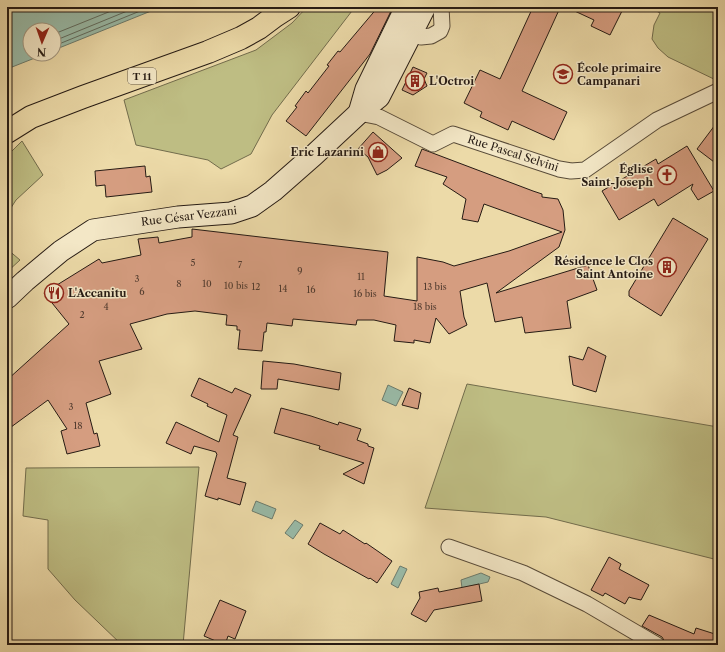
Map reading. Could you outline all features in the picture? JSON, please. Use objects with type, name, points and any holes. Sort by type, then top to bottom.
[{"type":"main road","points":[[359,113],[366,89],[405,22],[425,7]]},
{"type":"main road","name":"T 11","points":[[7,132],[31,117],[208,52],[241,38],[259,28],[282,10]]},
{"type":"main road","name":"Rue César Vezzani","points":[[7,298],[61,251],[94,230],[178,217],[231,213],[252,206],[273,191],[359,113]]},
{"type":"street","points":[[405,22],[421,37],[431,36],[440,31],[442,26],[441,7]]},
{"type":"street","name":"Rue Pascal Selvini","points":[[359,113],[380,117],[433,144],[453,134],[559,169],[572,171],[585,170],[657,120],[718,92]]},
{"type":"street","points":[[449,546],[523,573],[587,604],[658,645]]},
{"type":"shaded area","points":[[307,7],[355,7],[272,115],[251,154],[221,169],[208,160],[136,145],[124,100],[256,50],[292,23]]},
{"type":"shaded area","points":[[718,7],[718,81],[668,57],[658,48],[652,39],[654,25],[660,13],[651,8]]},
{"type":"shaded area","points":[[22,141],[43,175],[16,200],[7,214],[7,156]]},
{"type":"shaded area","points":[[7,249],[20,260],[7,272]]},
{"type":"shaded area","points":[[467,384],[718,427],[718,560],[546,517],[425,508]]},
{"type":"shaded area","points":[[199,467],[183,645],[122,645],[75,600],[48,569],[48,520],[23,516],[26,468]]},
{"type":"water","points":[[7,7],[161,7],[62,47],[62,22],[22,22],[22,62],[25,62],[7,69]]},
{"type":"water","points":[[388,385],[403,392],[396,406],[382,400]]},
{"type":"water","points":[[256,501],[276,509],[272,519],[252,511]]},
{"type":"water","points":[[295,520],[303,525],[293,539],[285,533]]},
{"type":"water","points":[[400,566],[407,569],[398,588],[391,584]]},
{"type":"water","points":[[481,573],[490,577],[488,582],[462,588],[461,580]]},
{"type":"building","points":[[378,7],[393,7],[370,54],[306,136],[286,121],[297,107],[295,106],[306,91],[308,93],[329,66],[327,65],[338,51],[340,52]]},
{"type":"building","points":[[533,7],[552,7],[559,10],[522,91],[567,112],[554,140],[512,121],[508,130],[480,117],[482,112],[464,103],[480,70],[500,79]]},
{"type":"building","points":[[566,7],[624,7],[610,35],[591,26],[594,20]]},
{"type":"building","name":"L'Octroi","points":[[413,67],[427,73],[424,79],[427,86],[413,95],[402,90]]},
{"type":"building","points":[[718,121],[718,165],[697,149]]},
{"type":"building","points":[[373,132],[402,158],[387,170],[377,175],[368,157],[358,149]]},
{"type":"building","name":"Église Saint-Joseph","points":[[687,146],[714,191],[698,200],[691,189],[693,184],[658,206],[654,199],[619,220],[602,191],[656,159],[658,164]]},
{"type":"building","points":[[422,149],[542,194],[542,197],[558,199],[563,210],[565,230],[559,247],[496,293],[588,265],[597,290],[567,301],[571,328],[525,333],[522,317],[495,322],[487,283],[460,291],[464,317],[467,325],[449,334],[436,318],[430,343],[414,340],[414,343],[394,341],[396,325],[374,320],[357,320],[356,325],[293,319],[292,326],[267,323],[266,332],[264,332],[262,351],[238,349],[240,330],[237,330],[237,326],[226,325],[227,315],[195,311],[167,314],[130,324],[142,349],[99,361],[111,394],[86,403],[94,434],[97,433],[100,446],[67,454],[61,431],[67,429],[48,400],[7,430],[7,380],[69,324],[44,293],[99,259],[102,263],[141,255],[138,239],[158,237],[159,243],[192,237],[192,229],[388,252],[384,296],[417,301],[417,257],[443,262],[454,266],[509,251],[562,232],[484,204],[478,222],[462,219],[466,199],[443,184],[447,177],[415,166]]},
{"type":"building","points":[[145,166],[146,177],[150,176],[152,192],[106,197],[105,185],[96,186],[95,171]]},
{"type":"building","name":"Résidence le Clos Saint Antoine","points":[[673,218],[708,239],[661,316],[629,296],[629,291]]},
{"type":"building","points":[[588,347],[606,356],[596,392],[573,385],[569,356],[583,360]]},
{"type":"building","points":[[263,361],[294,364],[341,373],[339,390],[278,379],[277,389],[261,389]]},
{"type":"building","points":[[199,378],[232,393],[235,388],[251,395],[233,435],[238,437],[227,478],[246,483],[240,505],[218,498],[218,500],[205,496],[217,454],[216,452],[194,446],[191,454],[166,443],[176,422],[219,442],[227,415],[207,406],[208,404],[191,396]]},
{"type":"building","points":[[409,388],[421,393],[418,409],[402,405]]},
{"type":"building","points":[[281,408],[338,425],[339,422],[361,429],[357,440],[374,448],[364,484],[343,474],[364,463],[319,449],[320,446],[274,433]]},
{"type":"building","points":[[320,523],[340,534],[343,530],[365,544],[366,543],[392,561],[377,583],[308,544]]},
{"type":"building","points":[[609,557],[621,564],[619,569],[649,585],[641,600],[629,597],[625,604],[605,593],[603,596],[591,590]]},
{"type":"building","points":[[479,584],[482,601],[434,610],[426,622],[411,614],[420,598],[419,592],[438,588],[439,592]]},
{"type":"building","points":[[220,600],[246,611],[235,639],[228,636],[225,645],[204,636]]},
{"type":"building","points":[[649,615],[694,634],[696,628],[718,635],[718,645],[671,645],[665,642],[662,637],[642,626]]},
{"type":"place","name":"École primaire Campanari","points":[[563,74]]},
{"type":"place","name":"L'Octroi","points":[[415,81]]},
{"type":"place","name":"Eric Lazarini","points":[[378,152]]},
{"type":"place","name":"Église Saint-Joseph","points":[[667,175]]},
{"type":"place","name":"Résidence le Clos Saint Antoine","points":[[667,267]]},
{"type":"place","name":"L'Accanitu","points":[[54,293]]}]
